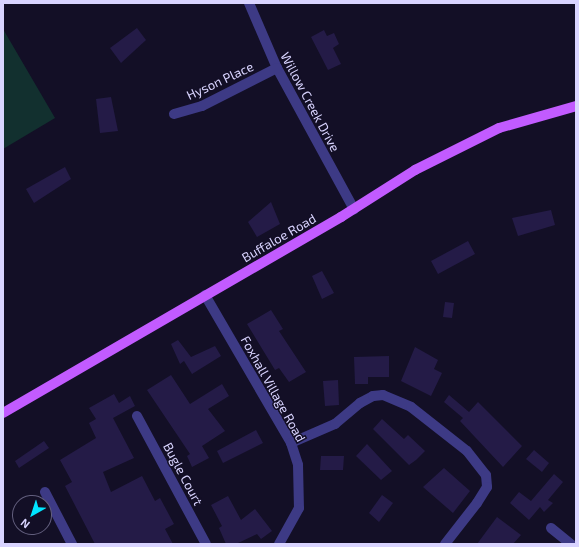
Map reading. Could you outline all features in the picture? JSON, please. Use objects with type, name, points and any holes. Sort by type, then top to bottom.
[{"type":"main road","name":"Buffaloe Road","points":[[3,413],[354,209],[415,170],[475,139],[523,120],[576,106]]},
{"type":"street","name":"Willow Creek Drive","points":[[249,3],[277,68],[354,209]]},
{"type":"street","name":"Hyson Place","points":[[174,114],[202,106],[277,68]]},
{"type":"street","name":"Foxhall Village Road","points":[[205,295],[291,443],[298,466],[299,508],[279,544]]},
{"type":"street","points":[[291,443],[335,424],[373,396],[383,394],[411,407],[467,451],[486,475],[487,487],[477,503],[444,544]]},
{"type":"street","name":"Bugle Court","points":[[137,416],[206,544]]},
{"type":"street","points":[[45,492],[72,544]]},
{"type":"street","points":[[551,528],[571,544]]},
{"type":"green space","points":[[3,29],[55,118],[3,149]]},
{"type":"building","points":[[137,28],[146,40],[121,63],[110,48]]},
{"type":"building","points":[[324,30],[327,36],[334,33],[339,44],[333,48],[341,64],[328,70],[311,37]]},
{"type":"building","points":[[111,97],[118,131],[100,133],[96,99]]},
{"type":"building","points":[[65,167],[71,179],[34,203],[26,189]]},
{"type":"building","points":[[271,202],[280,224],[257,237],[248,222]]},
{"type":"building","points":[[551,210],[555,225],[518,236],[512,218]]},
{"type":"building","points":[[468,241],[475,254],[438,274],[431,261]]},
{"type":"building","points":[[322,271],[334,293],[322,299],[312,276]]},
{"type":"building","points":[[445,302],[454,303],[452,318],[443,317]]},
{"type":"building","points":[[271,310],[283,329],[279,331],[306,372],[289,382],[279,368],[275,370],[247,324]]},
{"type":"building","points":[[178,340],[191,357],[215,346],[221,356],[192,374],[184,361],[180,364],[171,344]]},
{"type":"building","points":[[415,347],[438,360],[434,369],[442,373],[431,396],[401,381]]},
{"type":"building","points":[[389,356],[389,377],[368,377],[368,384],[355,384],[354,357]]},
{"type":"building","points":[[171,375],[190,404],[222,384],[229,396],[208,409],[225,431],[202,446],[209,458],[192,467],[187,456],[190,454],[147,390]]},
{"type":"building","points":[[338,380],[339,405],[325,406],[323,381]]},
{"type":"building","points":[[114,394],[119,403],[130,396],[135,406],[113,418],[134,458],[103,472],[111,492],[142,476],[155,501],[160,498],[174,524],[165,529],[173,544],[95,544],[65,486],[72,482],[60,460],[96,438],[89,423],[96,419],[89,408]]},
{"type":"building","points":[[449,395],[469,412],[478,402],[522,446],[503,467],[460,421],[463,418],[444,402]]},
{"type":"building","points":[[382,419],[404,439],[408,435],[425,451],[409,465],[373,429]]},
{"type":"building","points":[[256,430],[263,443],[223,463],[217,451]]},
{"type":"building","points":[[44,441],[49,448],[19,468],[15,461]]},
{"type":"building","points":[[367,444],[392,471],[381,480],[356,456]]},
{"type":"building","points":[[534,450],[549,463],[542,472],[526,459]]},
{"type":"building","points":[[321,456],[344,456],[343,470],[320,470]]},
{"type":"building","points":[[444,468],[470,491],[453,513],[423,487]]},
{"type":"building","points":[[554,474],[563,482],[548,500],[553,503],[544,512],[540,507],[529,520],[510,503],[519,492],[531,501]]},
{"type":"building","points":[[382,495],[393,503],[379,522],[369,513]]},
{"type":"building","points":[[228,496],[241,520],[255,509],[272,531],[261,539],[257,534],[236,544],[226,544],[219,528],[222,526],[211,505]]},
{"type":"building","points":[[497,517],[521,535],[513,544],[477,544]]}]
